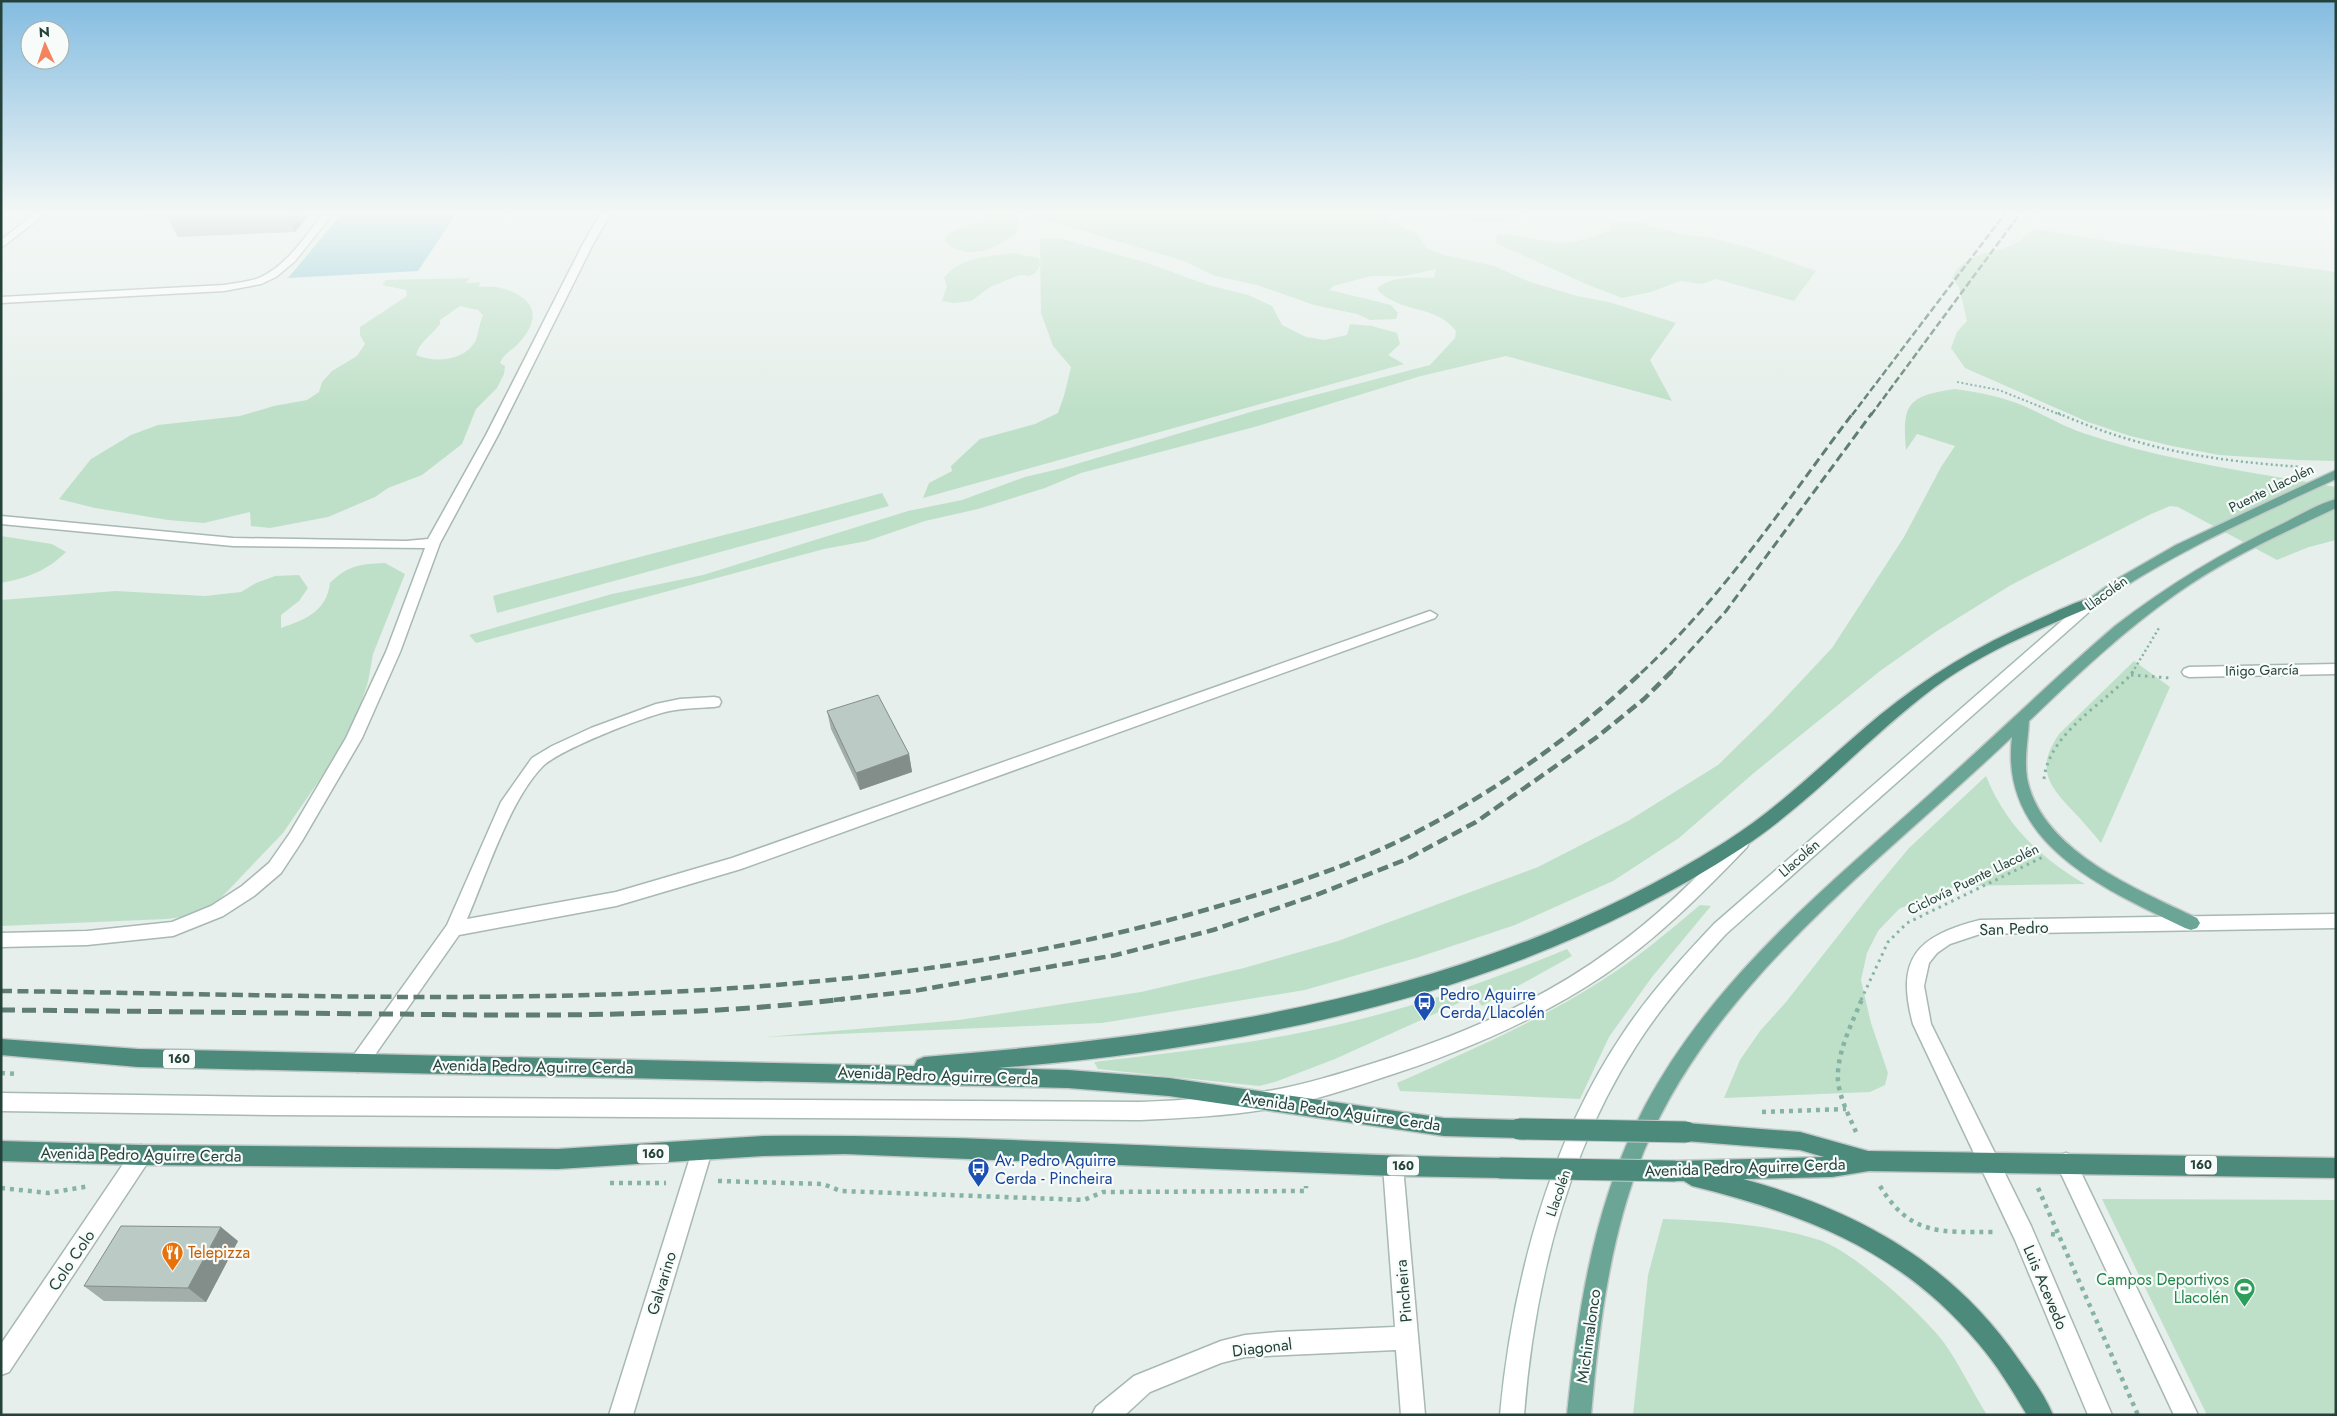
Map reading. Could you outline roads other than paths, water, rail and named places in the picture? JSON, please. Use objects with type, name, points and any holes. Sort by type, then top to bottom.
[{"type":"highway","points":[[840,1072],[967,1063],[1102,1049],[1282,1022],[1392,996],[1470,972],[1551,940],[1658,888],[1747,835],[1910,699],[1953,668],[2005,639],[2093,601]]},
{"type":"highway","name":"Avenida Pedro Aguirre Cerda","points":[[1,1047],[138,1058],[840,1072],[1114,1081],[1268,1100],[1444,1127],[1686,1132],[1800,1141],[1831,1148],[1869,1161]]},
{"type":"highway","name":"Avenida Pedro Aguirre Cerda","points":[[1,1151],[141,1155],[558,1159],[772,1146],[960,1148],[1393,1166],[1674,1172],[1832,1167],[1869,1161],[1988,1161],[2336,1168]]},
{"type":"highway","points":[[1674,1172],[1744,1190],[1812,1212],[1855,1230],[1888,1250],[1941,1291],[1986,1335],[2015,1373],[2041,1415]]},
{"type":"main road","name":"Puente Llacolén","points":[[2219,530],[2336,474]]},
{"type":"main road","points":[[2191,923],[2108,880],[2062,848],[2036,818],[2028,806],[2020,784],[2017,751],[2022,720],[2108,641],[2167,594],[2218,561],[2336,502]]},
{"type":"main road","name":"Llacolén","points":[[2093,601],[2137,571],[2219,530]]},
{"type":"main road","name":"Michimalonco","points":[[1579,1415],[1586,1335],[1600,1258],[1614,1205],[1651,1114],[1691,1045],[1751,972],[1820,904],[2022,720]]},
{"type":"street","points":[[1,300],[224,288],[262,280],[266,277]]},
{"type":"street","points":[[1,940],[86,938],[174,928],[217,911],[248,891],[275,868],[296,837],[354,738],[394,652],[433,543],[492,435],[571,277]]},
{"type":"street","points":[[1,520],[241,543],[406,545],[433,543]]},
{"type":"street","name":"Llacolén","points":[[1512,1415],[1527,1304],[1550,1217],[1570,1156],[1594,1103],[1619,1055],[1647,1014],[1677,976],[1720,929],[2093,601]]},
{"type":"street","points":[[454,929],[616,899],[735,864],[1430,615]]},
{"type":"street","name":"Iñigo García","points":[[2189,672],[2336,669]]},
{"type":"street","points":[[358,1063],[454,929],[509,802],[538,762],[557,750],[596,732],[661,708],[680,704],[714,702]]},
{"type":"street","points":[[1,1102],[274,1106],[1140,1112],[1213,1107],[1268,1100],[1314,1091],[1443,1048],[1493,1028],[1576,984],[1622,951],[1684,899],[1716,870],[1747,835]]},
{"type":"street","name":"San Pedro","points":[[1988,1161],[1922,1024],[1916,1006],[1914,988],[1916,973],[1922,959],[1932,947],[1945,938],[1961,931],[1980,927],[2336,921]]},
{"type":"street","name":"Galvarino","points":[[621,1415],[702,1151]]},
{"type":"street","name":"Colo Colo","points":[[1,1364],[141,1155]]},
{"type":"street","name":"Luis Acevedo","points":[[1988,1161],[2023,1233],[2100,1415]]},
{"type":"street","points":[[2066,1163],[2186,1415]]},
{"type":"street","name":"Pincheira","points":[[1393,1166],[1413,1415]]},
{"type":"street","name":"Diagonal","points":[[1104,1415],[1142,1384],[1221,1352],[1244,1346],[1407,1338]]},
{"type":"railway","points":[[1852,415],[1957,277]]},
{"type":"railway","points":[[1871,415],[1973,277]]},
{"type":"railway","points":[[1641,673],[1699,613],[1753,548],[1853,413]]},
{"type":"railway","points":[[1670,673],[1726,611],[1872,413]]},
{"type":"railway","points":[[1,991],[298,996],[596,995],[745,987],[893,973],[1039,950],[1184,916],[1246,898],[1338,867],[1397,842],[1455,811],[1540,756],[1593,715],[1643,671]]},
{"type":"railway","points":[[834,1000],[914,991],[1116,955],[1213,930],[1316,895],[1407,859],[1476,822],[1597,737],[1644,699],[1670,673]]},
{"type":"railway","points":[[1,1010],[561,1015],[731,1009],[844,999]]},
{"type":"place","name":"Pedro Aguirre Cerda/Llacolén","points":[[1424,1022]]},
{"type":"place","name":"Av. Pedro Aguirre Cerda - Pincheira","points":[[979,1188]]},
{"type":"place","name":"Telepizza","points":[[172,1271]]},
{"type":"place","name":"Campos Deportivos Llacolén","points":[[2245,1307]]}]
